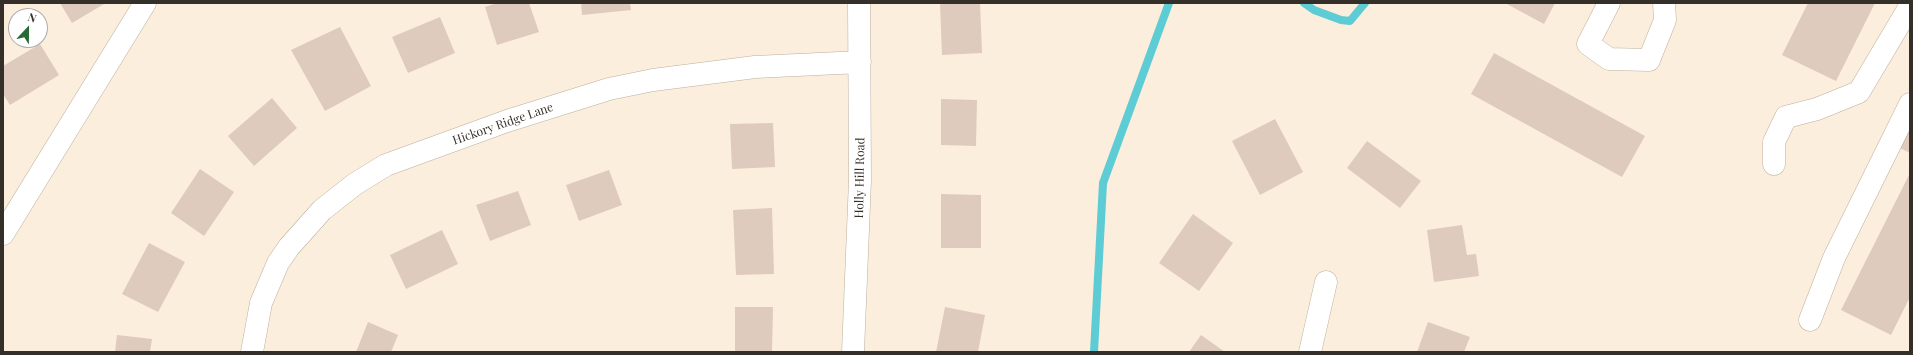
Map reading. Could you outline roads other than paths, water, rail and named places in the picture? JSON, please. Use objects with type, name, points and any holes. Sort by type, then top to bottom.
[{"type":"street","points":[[3,234],[145,3]]},
{"type":"street","name":"Holly Hill Road","points":[[853,352],[860,180],[860,3]]},
{"type":"street","points":[[1610,3],[1588,44],[1609,59],[1649,60],[1665,20],[1664,3]]},
{"type":"street","points":[[1774,164],[1774,142],[1786,117],[1817,110],[1859,92],[1910,6]]},
{"type":"street","name":"Hickory Ridge Lane","points":[[252,352],[262,303],[278,263],[289,246],[322,210],[355,184],[386,165],[507,121],[609,89],[653,80],[755,67],[860,62]]},
{"type":"street","points":[[1810,320],[1834,258],[1910,104]]},
{"type":"street","points":[[1310,352],[1326,282]]},
{"type":"waterway","points":[[1094,352],[1103,183],[1169,3]]},
{"type":"waterway","points":[[1304,3],[1314,10],[1341,20],[1350,21],[1365,3]]}]
